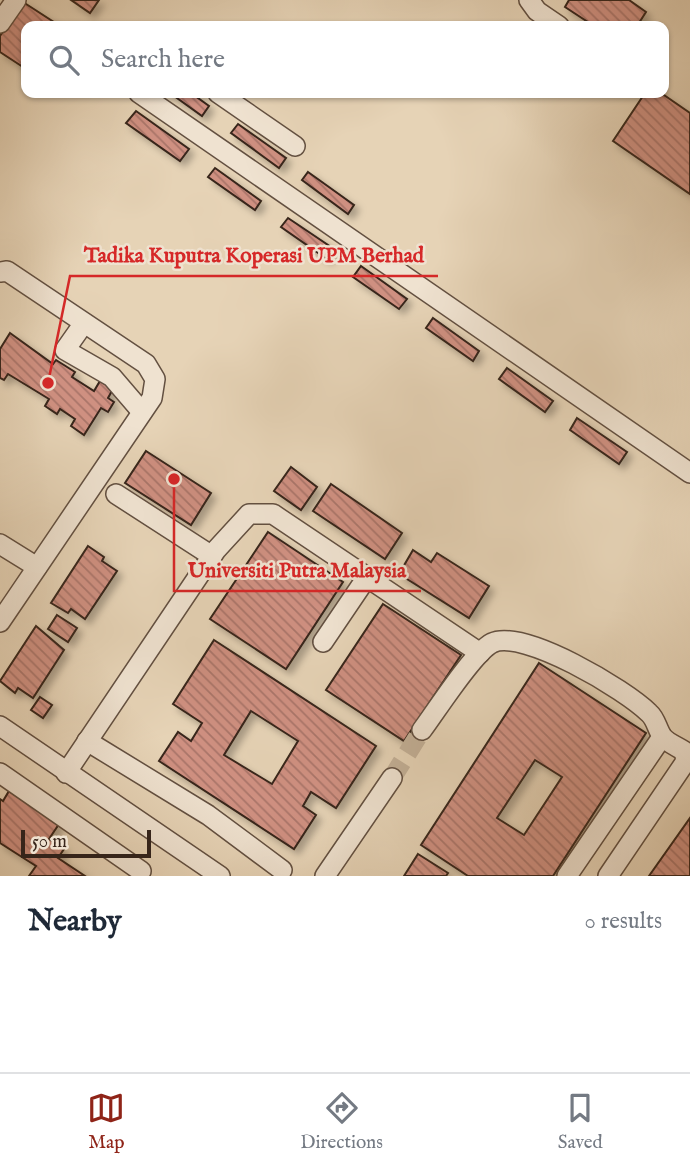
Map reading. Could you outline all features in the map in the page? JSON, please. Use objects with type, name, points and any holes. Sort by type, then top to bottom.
[{"type":"street","points":[[0,23],[16,0]]},
{"type":"street","points":[[529,0],[537,11],[552,21]]},
{"type":"street","points":[[146,98],[690,473]]},
{"type":"street","points":[[225,98],[295,146]]},
{"type":"street","points":[[0,272],[7,271],[150,368],[155,379],[154,392],[142,412],[37,568],[7,595],[0,622]]},
{"type":"street","points":[[84,323],[65,349],[112,377],[142,412]]},
{"type":"street","points":[[116,494],[212,556]]},
{"type":"street","points":[[66,772],[212,556],[232,529],[249,513],[273,514],[480,653]]},
{"type":"street","points":[[0,544],[37,568]]},
{"type":"street","points":[[323,642],[367,577]]},
{"type":"street","points":[[422,730],[480,653],[493,642],[511,639],[531,644],[615,687],[650,713],[662,737],[684,751],[688,762],[608,876]]},
{"type":"street","points":[[0,726],[220,876]]},
{"type":"street","points":[[567,876],[662,737]]},
{"type":"street","points":[[87,741],[208,816],[282,870]]},
{"type":"street","points":[[0,773],[141,871]]},
{"type":"street","points":[[326,876],[392,778]]},
{"type":"building","points":[[71,0],[99,0],[90,13]]},
{"type":"building","points":[[569,0],[629,0],[646,12],[640,21],[586,21],[565,7]]},
{"type":"building","points":[[23,2],[52,21],[21,21],[21,66],[0,52],[0,36]]},
{"type":"building","points":[[177,98],[198,98],[209,106],[202,116]]},
{"type":"building","points":[[642,98],[668,98],[690,113],[690,194],[613,141]]},
{"type":"building","points":[[136,111],[189,149],[180,161],[126,123]]},
{"type":"building","points":[[238,124],[286,158],[279,168],[231,133]]},
{"type":"building","points":[[215,168],[261,201],[255,210],[208,177]]},
{"type":"building","points":[[308,172],[354,205],[348,214],[302,180]]},
{"type":"building","points":[[288,218],[334,249],[327,259],[281,227]]},
{"type":"building","points":[[361,266],[407,299],[399,309],[353,277]]},
{"type":"building","points":[[433,318],[479,351],[473,361],[426,328]]},
{"type":"building","points":[[10,333],[53,364],[56,360],[75,372],[72,377],[94,391],[100,381],[113,389],[108,398],[114,402],[108,412],[101,408],[84,435],[71,426],[75,419],[60,409],[57,414],[45,406],[49,399],[8,374],[4,380],[0,378],[0,349]]},
{"type":"building","points":[[507,368],[553,401],[545,412],[499,379]]},
{"type":"building","points":[[577,418],[627,452],[619,464],[570,430]]},
{"type":"building","points":[[146,451],[211,493],[191,525],[125,483]]},
{"type":"building","points":[[291,467],[317,487],[301,510],[274,491]]},
{"type":"building","points":[[331,484],[402,533],[385,559],[313,511]]},
{"type":"building","points":[[268,532],[343,582],[286,669],[210,619]]},
{"type":"building","points":[[88,546],[104,557],[102,561],[117,571],[85,619],[71,609],[68,613],[51,603]]},
{"type":"building","points":[[413,550],[431,562],[437,553],[489,586],[469,618],[399,574]]},
{"type":"building","points":[[383,604],[461,655],[404,741],[326,690]]},
{"type":"building","points":[[57,615],[77,628],[68,642],[48,629]]},
{"type":"building","points":[[36,626],[64,650],[33,698],[18,688],[15,693],[0,681]]},
{"type":"building","points":[[214,640],[376,746],[336,808],[311,792],[303,806],[316,815],[294,849],[159,761],[178,732],[191,741],[202,723],[173,704]],"holes":[[[251,711],[298,741],[272,784],[224,755]]]},
{"type":"building","points":[[539,663],[646,733],[553,876],[468,876],[421,845]],"holes":[[[535,760],[562,777],[524,835],[497,818]]]},
{"type":"building","points":[[40,697],[52,705],[43,718],[31,710]]},
{"type":"building","points":[[9,791],[59,824],[49,839],[64,849],[58,858],[85,876],[29,876],[36,866],[0,843],[0,799],[3,801]]},
{"type":"building","points":[[690,818],[690,876],[649,876]]},
{"type":"building","points":[[418,854],[448,873],[446,876],[404,876]]},
{"type":"tunnel","points":[[392,778],[422,730]]},
{"type":"place","name":"Tadika Kuputra Koperasi UPM Berhad","points":[[48,383]]},
{"type":"place","name":"Universiti Putra Malaysia","points":[[174,479]]}]
